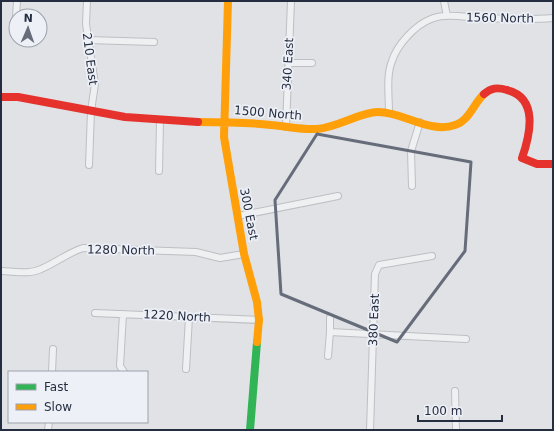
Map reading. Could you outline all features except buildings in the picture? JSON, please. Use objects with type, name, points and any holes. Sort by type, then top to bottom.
[{"type":"street","name":"210 East","points":[[86,1],[86,24],[95,84],[91,111],[89,165]]},
{"type":"street","name":"300 East","points":[[228,1],[223,122],[227,157],[244,254],[256,302],[258,320],[250,430]]},
{"type":"street","name":"340 East","points":[[286,127],[291,1]]},
{"type":"street","points":[[444,1],[447,16]]},
{"type":"street","name":"1560 North","points":[[388,113],[391,61],[397,50],[417,28],[431,19],[447,16],[529,20],[553,18]]},
{"type":"street","points":[[88,40],[154,42]]},
{"type":"street","points":[[288,63],[312,63]]},
{"type":"street","name":"1500 North","points":[[1,97],[18,97],[91,111],[160,120],[223,122],[311,129],[331,127],[363,115],[388,113],[401,115],[434,127],[451,127],[463,120],[478,98],[485,92],[494,88],[504,89],[513,92],[526,104],[531,121],[522,158],[537,164],[553,164]]},
{"type":"street","points":[[159,171],[160,120]]},
{"type":"street","points":[[412,186],[411,151],[420,122]]},
{"type":"street","points":[[238,216],[338,196]]},
{"type":"street","name":"1280 North","points":[[1,271],[36,271],[71,252],[83,248],[196,252],[220,258],[244,254]]},
{"type":"street","name":"380 East","points":[[370,430],[375,274],[379,265],[432,256]]},
{"type":"street","name":"1220 North","points":[[95,312],[258,320]]},
{"type":"street","points":[[122,314],[120,366],[123,371]]},
{"type":"street","points":[[186,369],[189,317]]},
{"type":"street","points":[[328,356],[330,318]]},
{"type":"street","points":[[330,332],[466,339]]},
{"type":"street","points":[[52,371],[53,349]]},
{"type":"street","points":[[455,391],[456,430]]},
{"type":"highlighted area","points":[[317,134],[471,162],[465,251],[397,342],[281,294],[275,200]]},
{"type":"traffic: fast","points":[[250,430],[257,342]]},
{"type":"traffic: slow","points":[[228,1],[224,137],[244,254],[257,302],[259,320],[257,342]]},
{"type":"traffic: slow","points":[[198,122],[253,123],[317,129],[333,126],[364,114],[378,112],[397,115],[436,127],[446,127],[455,125],[464,120],[484,94]]},
{"type":"traffic: jam","points":[[484,94],[489,90],[497,88],[503,89],[517,94],[524,101],[530,118],[528,139],[522,158],[537,164],[553,164]]},
{"type":"traffic: jam","points":[[1,97],[18,97],[125,117],[198,122]]}]
